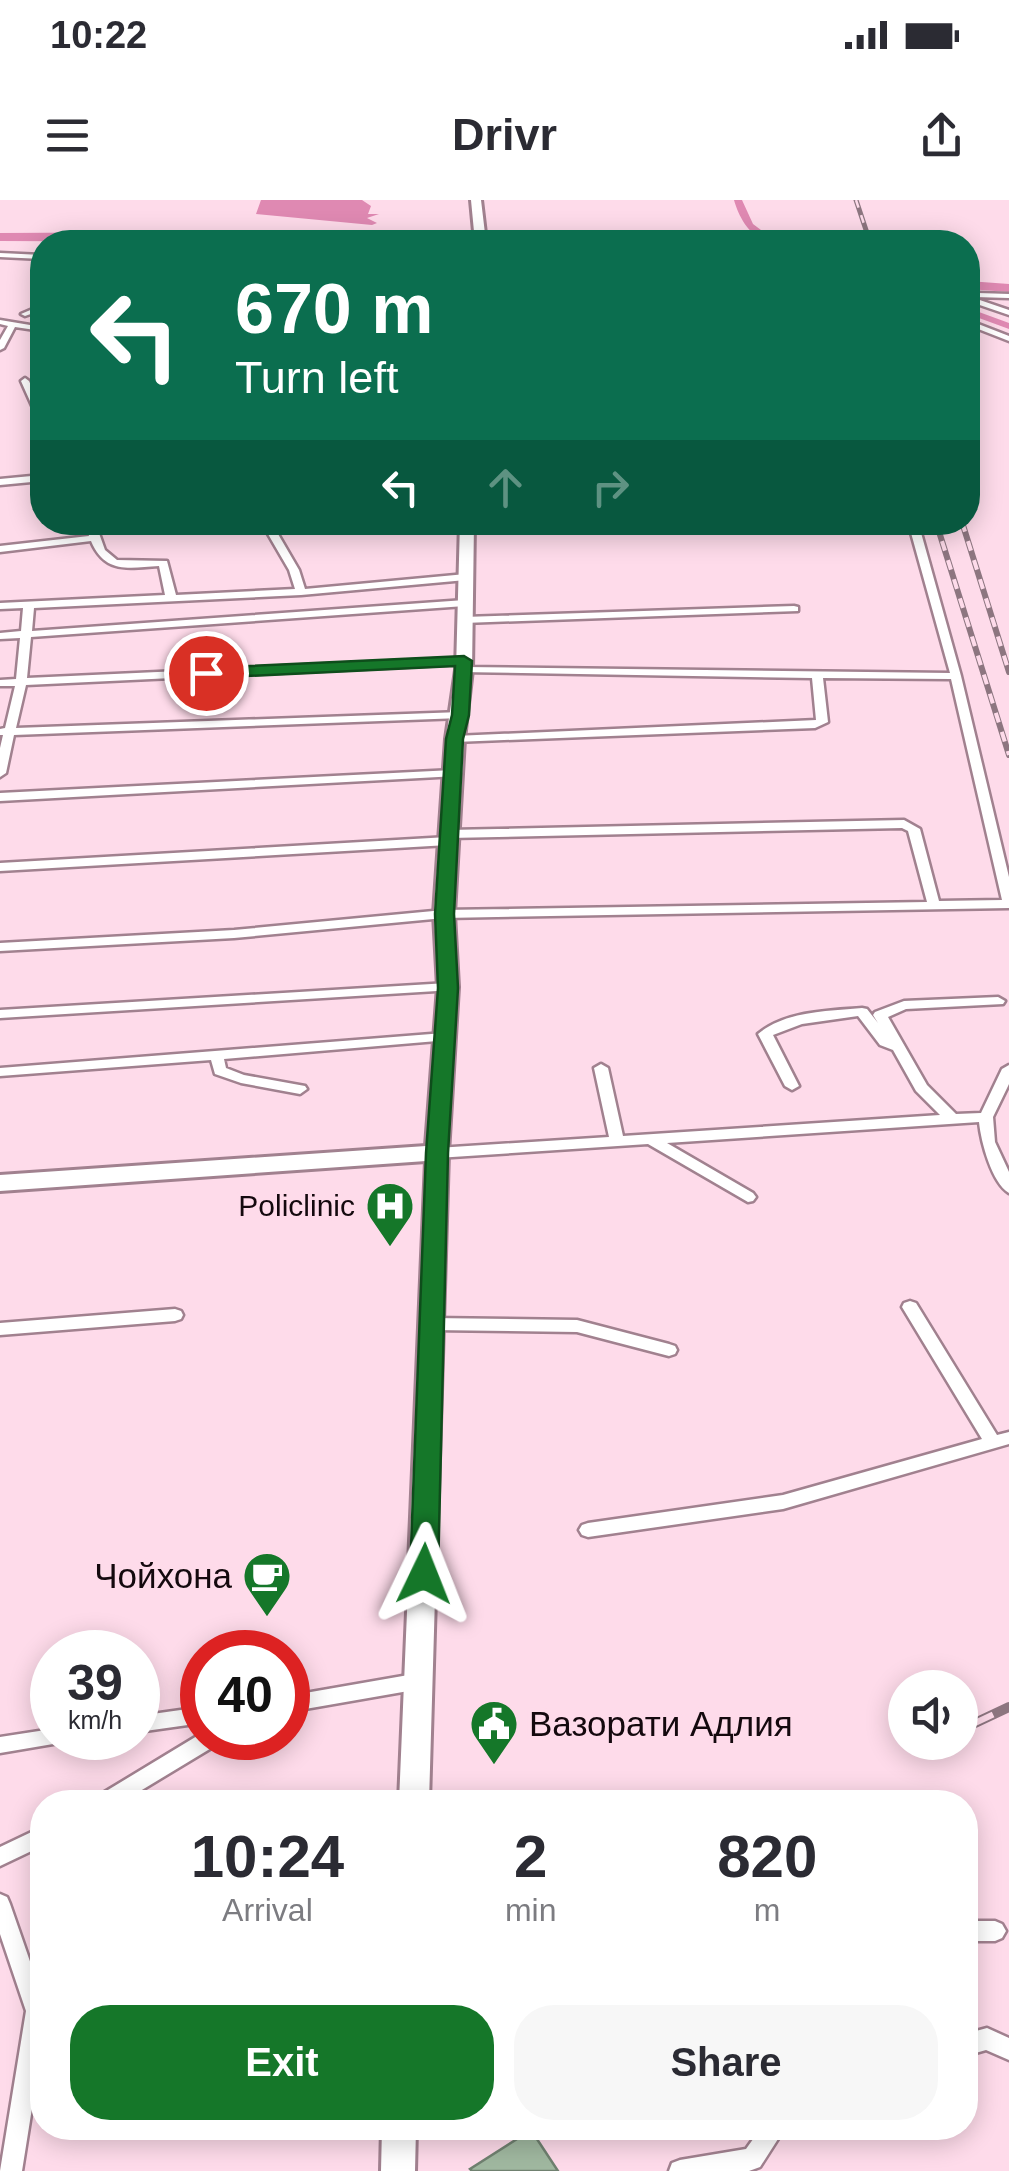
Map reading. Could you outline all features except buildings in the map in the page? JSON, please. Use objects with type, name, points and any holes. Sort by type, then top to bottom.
[{"type":"street","points":[[476,200],[480,230]]},
{"type":"street","points":[[0,255],[30,256]]},
{"type":"street","points":[[980,296],[1009,296]]},
{"type":"street","points":[[980,301],[1009,313]]},
{"type":"street","points":[[25,314],[30,312]]},
{"type":"street","points":[[0,322],[30,327]]},
{"type":"street","points":[[0,348],[13,324]]},
{"type":"street","points":[[980,327],[1009,339]]},
{"type":"street","points":[[25,381],[30,392]]},
{"type":"street","points":[[0,482],[30,479]]},
{"type":"street","points":[[93,535],[100,556],[109,564],[163,562],[171,597]]},
{"type":"street","points":[[274,535],[294,570],[300,592]]},
{"type":"street","points":[[415,1790],[437,1153],[448,988],[444,914],[452,774],[464,666],[466,535]]},
{"type":"street","points":[[0,947],[234,934],[444,914],[1009,904],[956,676],[917,535]]},
{"type":"street","points":[[0,549],[94,538]]},
{"type":"street","points":[[0,606],[300,592],[466,576]]},
{"type":"street","points":[[0,773],[6,732],[21,682],[29,604]]},
{"type":"street","points":[[0,636],[464,611],[794,609]]},
{"type":"street","points":[[0,683],[464,666],[818,677],[956,676]]},
{"type":"street","points":[[455,739],[815,725],[822,722],[818,677]]},
{"type":"street","points":[[6,732],[461,715]]},
{"type":"street","points":[[0,797],[452,774]]},
{"type":"street","points":[[0,867],[449,837],[904,824],[914,829],[934,906]]},
{"type":"street","points":[[0,1014],[448,988]]},
{"type":"street","points":[[953,1120],[921,1088],[880,1015],[904,1004],[998,1001]]},
{"type":"street","points":[[792,1086],[765,1034],[776,1027],[815,1016],[862,1012],[884,1042],[898,1047]]},
{"type":"street","points":[[0,1072],[444,1037]]},
{"type":"street","points":[[217,1057],[220,1071],[241,1079],[300,1089]]},
{"type":"street","points":[[601,1068],[618,1141]]},
{"type":"street","points":[[1009,1068],[986,1117],[988,1142],[1009,1188]]},
{"type":"street","points":[[0,1184],[986,1117]]},
{"type":"street","points":[[650,1139],[748,1197]]},
{"type":"street","points":[[588,1530],[783,1502],[1001,1440],[910,1307]]},
{"type":"street","points":[[0,1329],[175,1315]]},
{"type":"street","points":[[432,1324],[577,1326],[669,1350]]},
{"type":"street","points":[[310,1700],[420,1681]]},
{"type":"street","points":[[0,1745],[30,1740]]},
{"type":"street","points":[[125,1790],[180,1757]]},
{"type":"street","points":[[0,1857],[30,1842]]},
{"type":"street","points":[[0,1904],[30,1994]]},
{"type":"street","points":[[978,1931],[995,1931]]},
{"type":"street","points":[[978,2042],[987,2040],[1009,2048]]},
{"type":"street","points":[[11,2171],[30,2050]]},
{"type":"street","points":[[398,2171],[399,2140]]},
{"type":"street","points":[[680,2171],[752,2158],[765,2140]]},
{"type":"shaded area","points":[[261,200],[362,200],[371,206],[368,214],[379,214],[367,218],[377,223],[372,225],[256,214]]},
{"type":"waterway","points":[[738,200],[743,215],[755,230]]},
{"type":"waterway","points":[[0,237],[30,237]]},
{"type":"waterway","points":[[980,286],[1009,288]]},
{"type":"waterway","points":[[980,315],[1009,326]]},
{"type":"railway","points":[[856,200],[866,230]]},
{"type":"railway","points":[[940,535],[1009,755]]},
{"type":"railway","points":[[966,535],[1009,672]]},
{"type":"railway","points":[[978,1722],[1009,1707]]},
{"type":"place","name":"Policlinic","points":[[390,1248]]},
{"type":"place","name":"Чойхона","points":[[267,1618]]},
{"type":"place","name":"Вазорати Адлия","points":[[494,1766]]},
{"type":"route","points":[[206,673],[464,661],[444,914],[448,988],[437,1153],[424,1574]]}]
